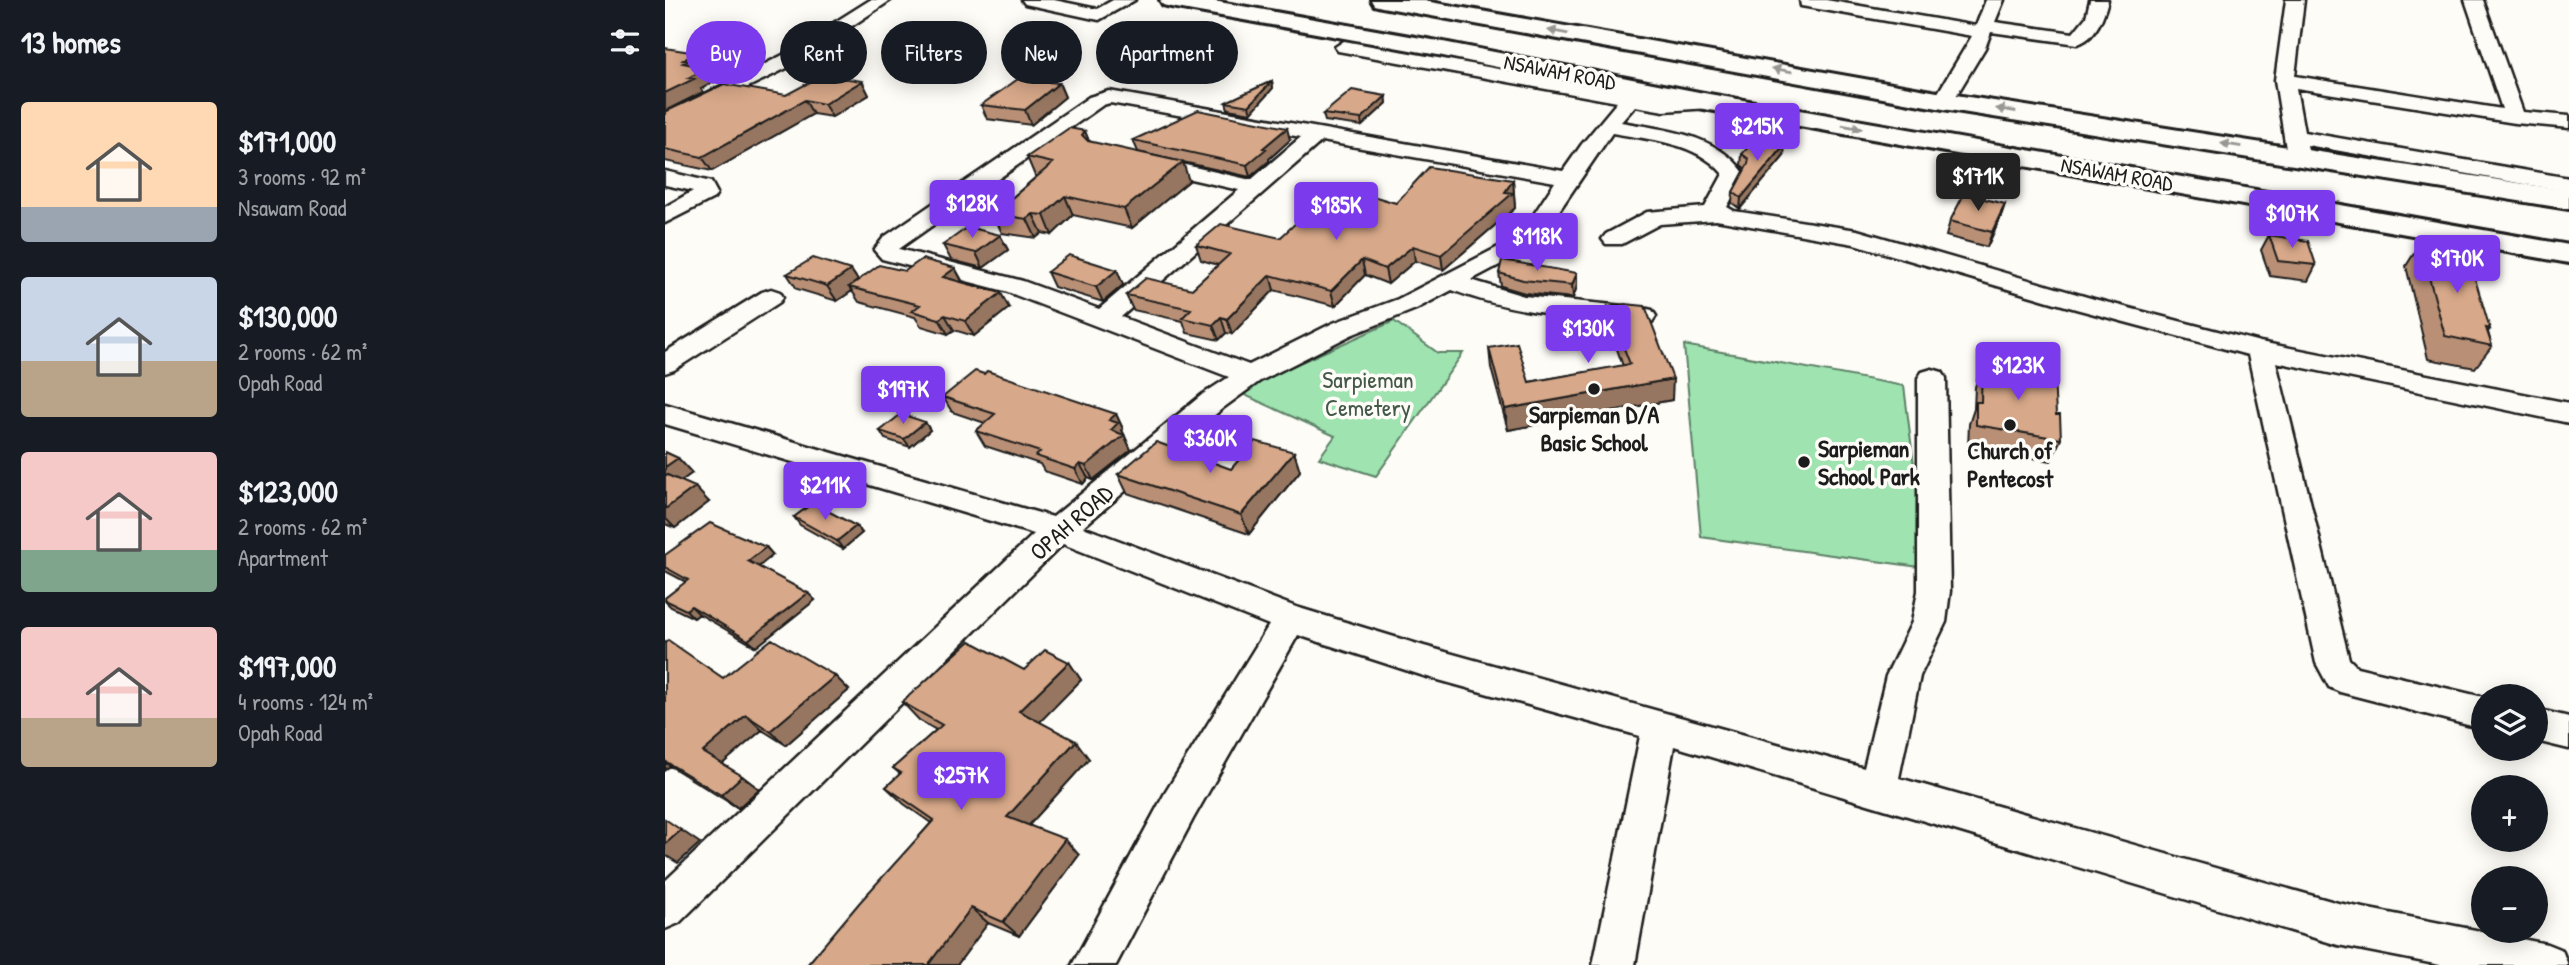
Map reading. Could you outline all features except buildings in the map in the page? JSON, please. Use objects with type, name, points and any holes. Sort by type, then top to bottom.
[{"type":"main road","name":"NSAWAM ROAD","points":[[1171,0],[1635,93],[1709,102],[2568,249]]},
{"type":"main road","name":"NSAWAM ROAD","points":[[1271,0],[2568,249]]},
{"type":"main road","points":[[1383,0],[1943,101],[2297,146],[2569,200]]},
{"type":"street","points":[[665,122],[804,50],[882,0]]},
{"type":"street","points":[[1031,0],[1099,15],[1126,0]]},
{"type":"street","points":[[1943,101],[1984,29],[1995,0]]},
{"type":"street","points":[[1807,2],[1984,29],[2077,38],[2095,18],[2099,0]]},
{"type":"street","points":[[2295,0],[2285,80],[2297,146],[2569,185]]},
{"type":"street","points":[[2474,0],[2515,117]]},
{"type":"street","points":[[1344,47],[1635,93]]},
{"type":"street","points":[[2285,80],[2515,117],[2569,122]]},
{"type":"street","name":"OPAH ROAD","points":[[665,909],[1058,530],[1213,401],[1250,375],[1342,329],[1407,304],[1453,282],[1516,247],[1538,225],[1568,178],[1635,93]]},
{"type":"street","points":[[1250,375],[1014,286],[890,254],[886,250],[892,242],[1096,101],[1109,97],[1568,178]]},
{"type":"street","points":[[1608,126],[1698,145],[1718,156],[1734,174],[1715,209],[1727,217],[1857,237],[2085,304],[2260,350],[2569,413]]},
{"type":"street","points":[[1103,319],[1317,134]]},
{"type":"street","points":[[1127,158],[1255,187]]},
{"type":"street","points":[[665,178],[703,187],[706,193],[665,216]]},
{"type":"street","points":[[1614,239],[1655,217],[1720,213]]},
{"type":"street","points":[[1453,282],[1492,297],[1524,304],[1643,316]]},
{"type":"street","points":[[665,364],[771,297]]},
{"type":"street","points":[[2260,350],[2333,663],[2341,676],[2352,681],[2471,710]]},
{"type":"street","points":[[1878,789],[1903,676],[1929,622],[1934,591],[1932,378]]},
{"type":"street","points":[[665,414],[791,449],[1058,530],[1290,619],[1424,661],[1660,726],[2338,924],[2547,965]]},
{"type":"street","points":[[1093,965],[1179,806],[1290,619]]},
{"type":"street","points":[[1614,965],[1660,726]]},
{"type":"street","points":[[2548,728],[2569,733]]},
{"type":"green space","name":"Sarpieman Cemetery","points":[[1394,321],[1438,353],[1463,353],[1376,476],[1319,458],[1335,436],[1236,391]]},
{"type":"green space","name":"Sarpieman School Park","points":[[1684,345],[1904,386],[1927,568],[1701,537]]},
{"type":"place","name":"Sarpieman D/A Basic School","points":[[1594,389]]},
{"type":"place","name":"Church of Pentecost","points":[[2010,425]]},
{"type":"place","name":"Sarpieman School Park","points":[[1804,462]]}]
